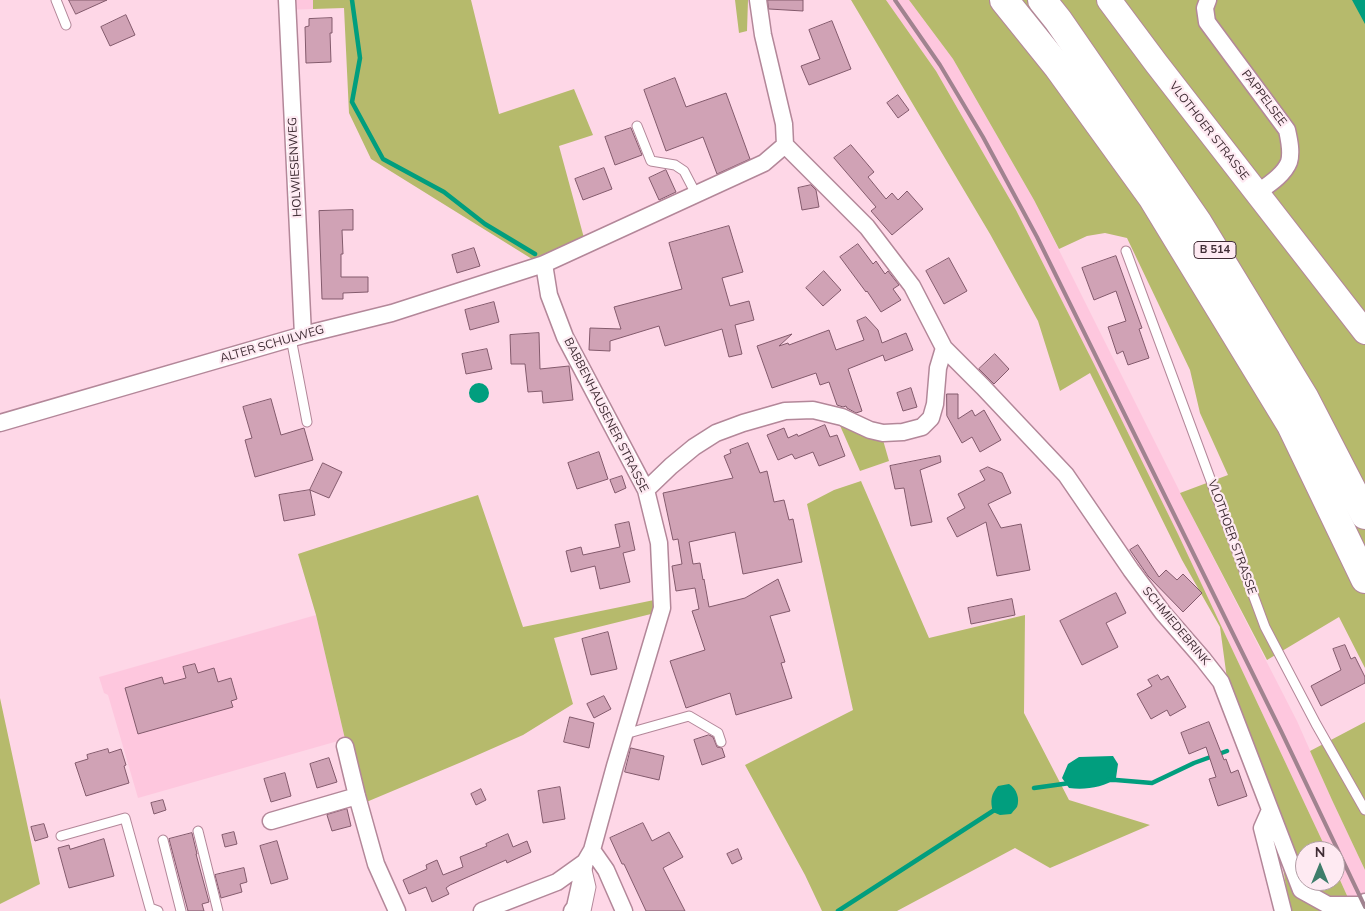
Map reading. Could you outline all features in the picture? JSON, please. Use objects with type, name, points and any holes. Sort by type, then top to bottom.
[{"type":"highway","name":"B 514","points":[[1004,0],[1058,67],[1152,197],[1291,426],[1365,579]]},
{"type":"highway","name":"B 514","points":[[1042,0],[1058,20],[1198,223],[1304,397],[1365,515]]},
{"type":"main road","name":"VLOTHOER STRASSE","points":[[1109,0],[1365,332]]},
{"type":"street","name":"HOLWIESENWEG","points":[[287,0],[297,337]]},
{"type":"street","points":[[646,490],[694,447],[716,433],[743,423],[785,411],[813,410],[842,417],[870,430],[883,433],[903,432],[922,427],[931,418],[936,404],[938,368],[944,348],[912,286],[867,227],[785,145],[784,124],[758,0]]},
{"type":"street","name":"PAPPELSEE","points":[[1208,0],[1205,8],[1207,22],[1287,130],[1290,144],[1289,161],[1283,172],[1257,193]]},
{"type":"street","points":[[544,264],[764,163],[785,145]]},
{"type":"street","name":"ALTER SCHULWEG","points":[[0,423],[297,337],[392,313],[544,264]]},
{"type":"street","name":"BABBENHAUSENER STRASSE","points":[[544,264],[550,295],[565,336],[646,490],[659,543],[662,608],[575,907],[572,911]]},
{"type":"street","name":"SCHMIEDEBRINK","points":[[944,348],[984,387],[1066,475],[1130,570],[1157,606],[1221,682],[1301,890],[1328,905],[1360,905],[1365,902]]},
{"type":"street","points":[[345,746],[376,864],[397,911]]},
{"type":"street","points":[[271,821],[357,796]]},
{"type":"street","points":[[1270,810],[1262,828],[1283,911]]},
{"type":"street","points":[[482,911],[557,882],[589,856],[606,870],[624,911]]},
{"type":"lane","points":[[56,0],[66,25]]},
{"type":"lane","points":[[637,126],[651,161],[676,165],[684,171],[696,194]]},
{"type":"lane","name":"VLOTHOER STRASSE","points":[[1126,251],[1265,626],[1316,724],[1365,810]]},
{"type":"lane","points":[[297,337],[307,422]]},
{"type":"lane","points":[[625,734],[689,716],[718,733],[721,742]]},
{"type":"lane","points":[[60,836],[125,818],[150,908],[158,911]]},
{"type":"lane","points":[[198,831],[218,911]]},
{"type":"lane","points":[[163,840],[181,911]]},
{"type":"lane","points":[[586,911],[591,887],[589,856]]},
{"type":"shaded area","points":[[283,0],[313,0],[313,9],[283,10]]},
{"type":"shaded area","points":[[313,0],[471,0],[499,114],[574,89],[593,135],[559,146],[584,238],[532,259],[371,159],[349,113],[344,8],[313,9]]},
{"type":"shaded area","points":[[735,0],[748,0],[747,31],[739,33]]},
{"type":"shaded area","points":[[851,0],[886,0],[936,71],[1016,210],[1178,534],[1322,841],[1295,841],[1295,891],[1345,891],[1354,911],[1290,911],[1274,812],[1227,679],[1220,627],[1182,560],[1090,373],[1060,391],[1038,321],[990,234]]},
{"type":"shaded area","points":[[886,0],[909,0],[953,59],[1034,200],[1297,721],[1365,870],[1365,911],[1354,911],[1345,891],[1345,841],[1322,841],[1178,534],[1094,364],[1016,210],[936,71]]},
{"type":"shaded area","points":[[909,0],[1365,0],[1365,668],[1339,617],[1267,660],[1180,493],[1228,475],[1200,413],[1190,370],[1127,238],[1105,233],[1087,236],[1059,249],[1034,200],[953,59]]},
{"type":"shaded area","points":[[1352,0],[1365,0],[1365,24]]},
{"type":"shaded area","points":[[479,383],[486,386],[489,393],[486,400],[479,403],[472,400],[469,393],[472,386]]},
{"type":"shaded area","points":[[838,421],[883,440],[889,461],[860,471]]},
{"type":"shaded area","points":[[861,481],[929,638],[1025,615],[1024,713],[1069,800],[1150,825],[1050,868],[1015,848],[897,911],[822,911],[805,875],[745,765],[853,710],[807,504],[834,490]]},
{"type":"shaded area","points":[[478,495],[523,627],[659,599],[655,613],[554,638],[573,704],[523,735],[364,803],[345,739],[316,615],[298,554]]},
{"type":"shaded area","points":[[316,615],[345,739],[138,798],[108,695],[104,693],[99,677]]},
{"type":"shaded area","points":[[0,698],[40,884],[0,904]]},
{"type":"shaded area","points":[[1365,722],[1365,870],[1310,751]]},
{"type":"shaded area","points":[[1113,756],[1118,764],[1116,778],[1106,784],[1081,789],[1069,788],[1062,778],[1068,764],[1079,757]]},
{"type":"shaded area","points":[[1009,784],[1017,794],[1017,807],[1011,814],[1000,815],[993,812],[991,801],[998,786]]},
{"type":"building","points":[[69,0],[107,0],[76,14]]},
{"type":"building","points":[[768,0],[803,0],[803,11],[769,9]]},
{"type":"building","points":[[126,15],[135,35],[110,46],[101,27]]},
{"type":"building","points":[[332,18],[332,33],[330,33],[331,62],[306,63],[305,27],[309,26],[309,19]]},
{"type":"building","points":[[832,21],[851,69],[809,85],[801,66],[820,59],[809,30]]},
{"type":"building","points":[[675,78],[686,107],[726,93],[750,159],[717,174],[703,137],[666,151],[644,90]]},
{"type":"building","points":[[898,95],[909,110],[898,118],[887,103]]},
{"type":"building","points":[[631,128],[642,155],[615,165],[605,137]]},
{"type":"building","points":[[851,145],[874,172],[868,177],[886,199],[892,193],[898,200],[907,191],[923,209],[892,235],[871,211],[876,207],[834,158]]},
{"type":"building","points":[[604,168],[612,189],[583,200],[575,179]]},
{"type":"building","points":[[666,170],[676,192],[659,200],[649,178]]},
{"type":"building","points":[[811,185],[816,190],[819,207],[802,210],[798,188]]},
{"type":"building","points":[[353,210],[353,230],[342,230],[343,254],[341,254],[341,277],[368,277],[368,292],[343,293],[343,299],[322,299],[319,211]]},
{"type":"building","points":[[729,226],[743,272],[722,278],[730,306],[749,301],[754,320],[735,325],[742,354],[729,357],[722,329],[665,346],[659,326],[610,341],[610,351],[589,350],[590,328],[621,329],[614,307],[682,289],[669,243]]},
{"type":"building","points":[[858,244],[873,264],[876,261],[885,274],[888,271],[899,285],[893,289],[901,300],[881,312],[840,257]]},
{"type":"building","points":[[474,248],[480,266],[457,273],[452,255]]},
{"type":"building","points":[[1116,256],[1142,328],[1139,329],[1149,358],[1128,365],[1123,351],[1117,354],[1108,327],[1126,321],[1116,291],[1094,300],[1082,268]]},
{"type":"building","points":[[949,258],[967,291],[944,304],[926,271]]},
{"type":"building","points":[[824,271],[841,290],[823,306],[806,288]]},
{"type":"building","points":[[494,302],[499,322],[470,330],[465,310]]},
{"type":"building","points":[[866,317],[878,330],[882,343],[906,333],[913,350],[885,361],[883,355],[848,369],[862,411],[856,413],[846,406],[837,405],[829,382],[820,385],[816,373],[772,388],[757,346],[792,334],[779,346],[788,343],[789,345],[829,330],[836,350],[864,340],[857,321]]},
{"type":"building","points":[[539,333],[540,369],[569,366],[573,400],[543,403],[542,391],[528,392],[525,364],[511,364],[510,335]]},
{"type":"building","points":[[487,349],[492,369],[466,374],[462,354]]},
{"type":"building","points":[[995,354],[1009,369],[994,384],[979,369]]},
{"type":"building","points":[[911,388],[917,407],[903,411],[897,393]]},
{"type":"building","points":[[947,394],[958,394],[958,419],[972,410],[975,416],[984,410],[1001,440],[980,452],[972,437],[962,443],[947,416]]},
{"type":"building","points":[[271,399],[281,435],[304,428],[313,460],[255,477],[245,440],[252,438],[243,407]]},
{"type":"building","points":[[825,425],[830,437],[837,435],[845,456],[819,466],[813,452],[795,459],[792,454],[778,460],[767,435],[784,428],[788,438]]},
{"type":"building","points":[[748,443],[760,473],[767,471],[774,502],[784,500],[789,520],[793,519],[802,562],[743,574],[735,532],[689,542],[693,564],[700,563],[709,607],[745,598],[778,579],[790,611],[770,616],[785,662],[781,663],[792,698],[736,715],[730,693],[686,708],[670,661],[705,650],[692,611],[699,609],[695,588],[676,591],[672,566],[682,564],[678,539],[673,540],[663,493],[733,478],[724,456],[731,453],[730,450]]},
{"type":"building","points":[[599,452],[608,479],[577,489],[568,463]]},
{"type":"building","points":[[940,456],[941,462],[920,470],[932,522],[911,526],[904,488],[895,489],[890,466]]},
{"type":"building","points":[[323,463],[342,472],[329,498],[310,490]]},
{"type":"building","points":[[988,467],[1002,473],[1011,493],[988,504],[1001,528],[1021,524],[1030,570],[997,576],[986,522],[957,537],[947,518],[965,508],[958,494],[985,480],[980,471]]},
{"type":"building","points":[[622,476],[626,488],[615,493],[610,480]]},
{"type":"building","points":[[310,490],[315,515],[284,521],[279,495]]},
{"type":"building","points":[[629,522],[635,550],[623,553],[630,582],[600,589],[595,566],[571,572],[566,551],[581,547],[583,555],[620,547],[615,525]]},
{"type":"building","points":[[1138,545],[1159,577],[1166,570],[1177,580],[1183,574],[1202,593],[1183,612],[1148,576],[1130,550]]},
{"type":"building","points":[[1116,593],[1126,613],[1106,623],[1118,647],[1082,665],[1060,621]]},
{"type":"building","points":[[1012,599],[1015,615],[971,624],[968,608]]},
{"type":"building","points":[[608,632],[617,669],[591,675],[582,639]]},
{"type":"building","points":[[1345,645],[1351,659],[1355,657],[1365,677],[1365,683],[1321,706],[1311,686],[1341,670],[1333,649]]},
{"type":"building","points":[[195,664],[198,673],[214,668],[218,682],[231,678],[237,699],[231,701],[233,707],[138,734],[125,688],[162,677],[164,684],[186,678],[183,667]]},
{"type":"building","points":[[1158,675],[1161,680],[1168,676],[1186,707],[1170,716],[1167,710],[1151,719],[1137,694],[1152,686],[1148,680]]},
{"type":"building","points":[[604,696],[611,709],[594,718],[587,704]]},
{"type":"building","points":[[570,717],[594,723],[589,748],[564,742]]},
{"type":"building","points":[[1209,722],[1224,760],[1226,759],[1231,773],[1238,770],[1247,796],[1218,806],[1209,779],[1216,777],[1206,747],[1189,754],[1181,733]]},
{"type":"building","points":[[709,735],[713,737],[717,747],[722,748],[725,757],[702,765],[694,740]]},
{"type":"building","points":[[631,748],[664,756],[659,780],[625,772]]},
{"type":"building","points":[[108,749],[109,753],[121,749],[129,783],[86,796],[75,763],[88,759],[87,755]]},
{"type":"building","points":[[329,758],[337,782],[317,788],[310,764]]},
{"type":"building","points":[[285,773],[291,796],[271,802],[264,779]]},
{"type":"building","points":[[560,787],[565,819],[543,823],[538,791]]},
{"type":"building","points":[[481,789],[486,800],[476,805],[471,794]]},
{"type":"building","points":[[163,800],[166,810],[154,814],[151,803]]},
{"type":"building","points":[[347,809],[351,826],[332,831],[327,815]]},
{"type":"building","points":[[643,823],[652,841],[669,832],[683,857],[663,868],[685,911],[646,911],[624,864],[622,864],[610,838]]},
{"type":"building","points":[[44,824],[48,837],[35,841],[31,827]]},
{"type":"building","points":[[234,832],[237,844],[225,847],[222,835]]},
{"type":"building","points":[[192,833],[209,902],[202,904],[204,911],[188,911],[169,839]]},
{"type":"building","points":[[508,834],[513,847],[527,841],[531,852],[507,863],[506,860],[450,885],[446,888],[449,894],[432,902],[426,887],[409,894],[403,880],[427,869],[426,865],[437,860],[443,875],[463,867],[460,857],[487,846],[486,844]]},
{"type":"building","points":[[104,839],[114,876],[69,888],[58,848],[69,845],[70,849]]},
{"type":"building","points":[[277,841],[288,879],[271,884],[260,846]]},
{"type":"building","points":[[738,849],[742,859],[732,864],[727,854]]},
{"type":"building","points":[[244,868],[247,882],[240,884],[242,892],[221,898],[215,875]]},
{"type":"waterway","points":[[352,0],[360,58],[352,102],[383,159],[444,192],[485,224],[535,254]]},
{"type":"waterway","points":[[1108,780],[1152,783],[1194,763],[1227,751]]},
{"type":"waterway","points":[[1034,788],[1070,783]]},
{"type":"waterway","points":[[838,911],[996,809]]},
{"type":"railway","points":[[895,0],[940,65],[983,137],[1037,237],[1281,731],[1365,907]]}]
